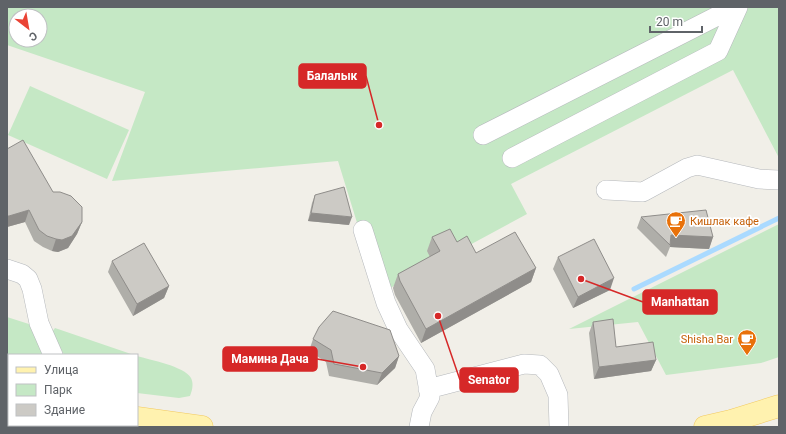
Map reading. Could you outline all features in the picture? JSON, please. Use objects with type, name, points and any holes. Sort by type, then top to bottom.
[{"type":"main road","points":[[704,427],[731,421],[779,406]]},
{"type":"main road","points":[[138,418],[202,427]]},
{"type":"lane","points":[[483,135],[737,7]]},
{"type":"lane","points":[[512,158],[718,51],[737,7]]},
{"type":"lane","points":[[606,190],[643,192],[687,168],[697,165],[760,179],[779,180]]},
{"type":"lane","points":[[363,230],[386,303],[398,329],[425,369],[430,398],[422,412],[418,427]]},
{"type":"lane","points":[[7,269],[22,274],[28,279],[32,289],[39,323],[53,354]]},
{"type":"lane","points":[[428,389],[524,364],[540,365],[549,374],[558,395],[559,427]]},
{"type":"green space","points":[[7,7],[779,7],[779,158],[733,70],[511,184],[527,214],[379,294],[338,161],[112,181],[145,92],[16,48],[48,48],[48,8],[8,8],[8,45]]},
{"type":"green space","points":[[30,86],[129,130],[107,179],[8,135]]},
{"type":"green space","points":[[779,224],[779,357],[761,363],[666,375],[638,322],[569,329]]},
{"type":"green space","points":[[7,317],[32,325],[48,354],[8,354],[7,373]]},
{"type":"green space","points":[[55,328],[131,354],[63,354],[52,332]]},
{"type":"green space","points":[[138,356],[174,367],[181,370],[191,378],[192,390],[190,396],[179,398],[138,393]]},
{"type":"green space","points":[[7,416],[8,426],[87,427],[7,427]]},
{"type":"building","points":[[23,140],[53,192],[60,192],[71,196],[82,207],[82,222],[72,236],[62,240],[47,236],[39,230],[29,210],[7,216],[7,149]]},
{"type":"building","points":[[344,187],[352,217],[311,213],[315,195]]},
{"type":"building","points":[[706,210],[713,237],[671,235],[670,245],[641,217]]},
{"type":"building","points":[[450,229],[457,242],[467,236],[476,253],[515,232],[536,268],[426,329],[400,281],[398,274],[440,251],[432,237]]},
{"type":"building","points":[[594,239],[614,278],[578,297],[558,257]]},
{"type":"building","points":[[144,243],[169,286],[137,304],[112,261]]},
{"type":"building","points":[[333,311],[390,330],[399,356],[382,373],[334,364],[331,350],[313,339],[319,327]]},
{"type":"building","points":[[613,319],[616,347],[653,342],[656,360],[599,367],[593,322]]},
{"type":"waterway","points":[[634,289],[779,218]]},
{"type":"place","name":"Балалык","points":[[379,125]]},
{"type":"place","name":"Кишлак кафе","points":[[676,238]]},
{"type":"place","name":"Manhattan","points":[[581,279]]},
{"type":"place","name":"Senator","points":[[438,316]]},
{"type":"place","name":"Shisha Bar","points":[[747,356]]},
{"type":"place","name":"Мамина Дача","points":[[363,367]]}]
